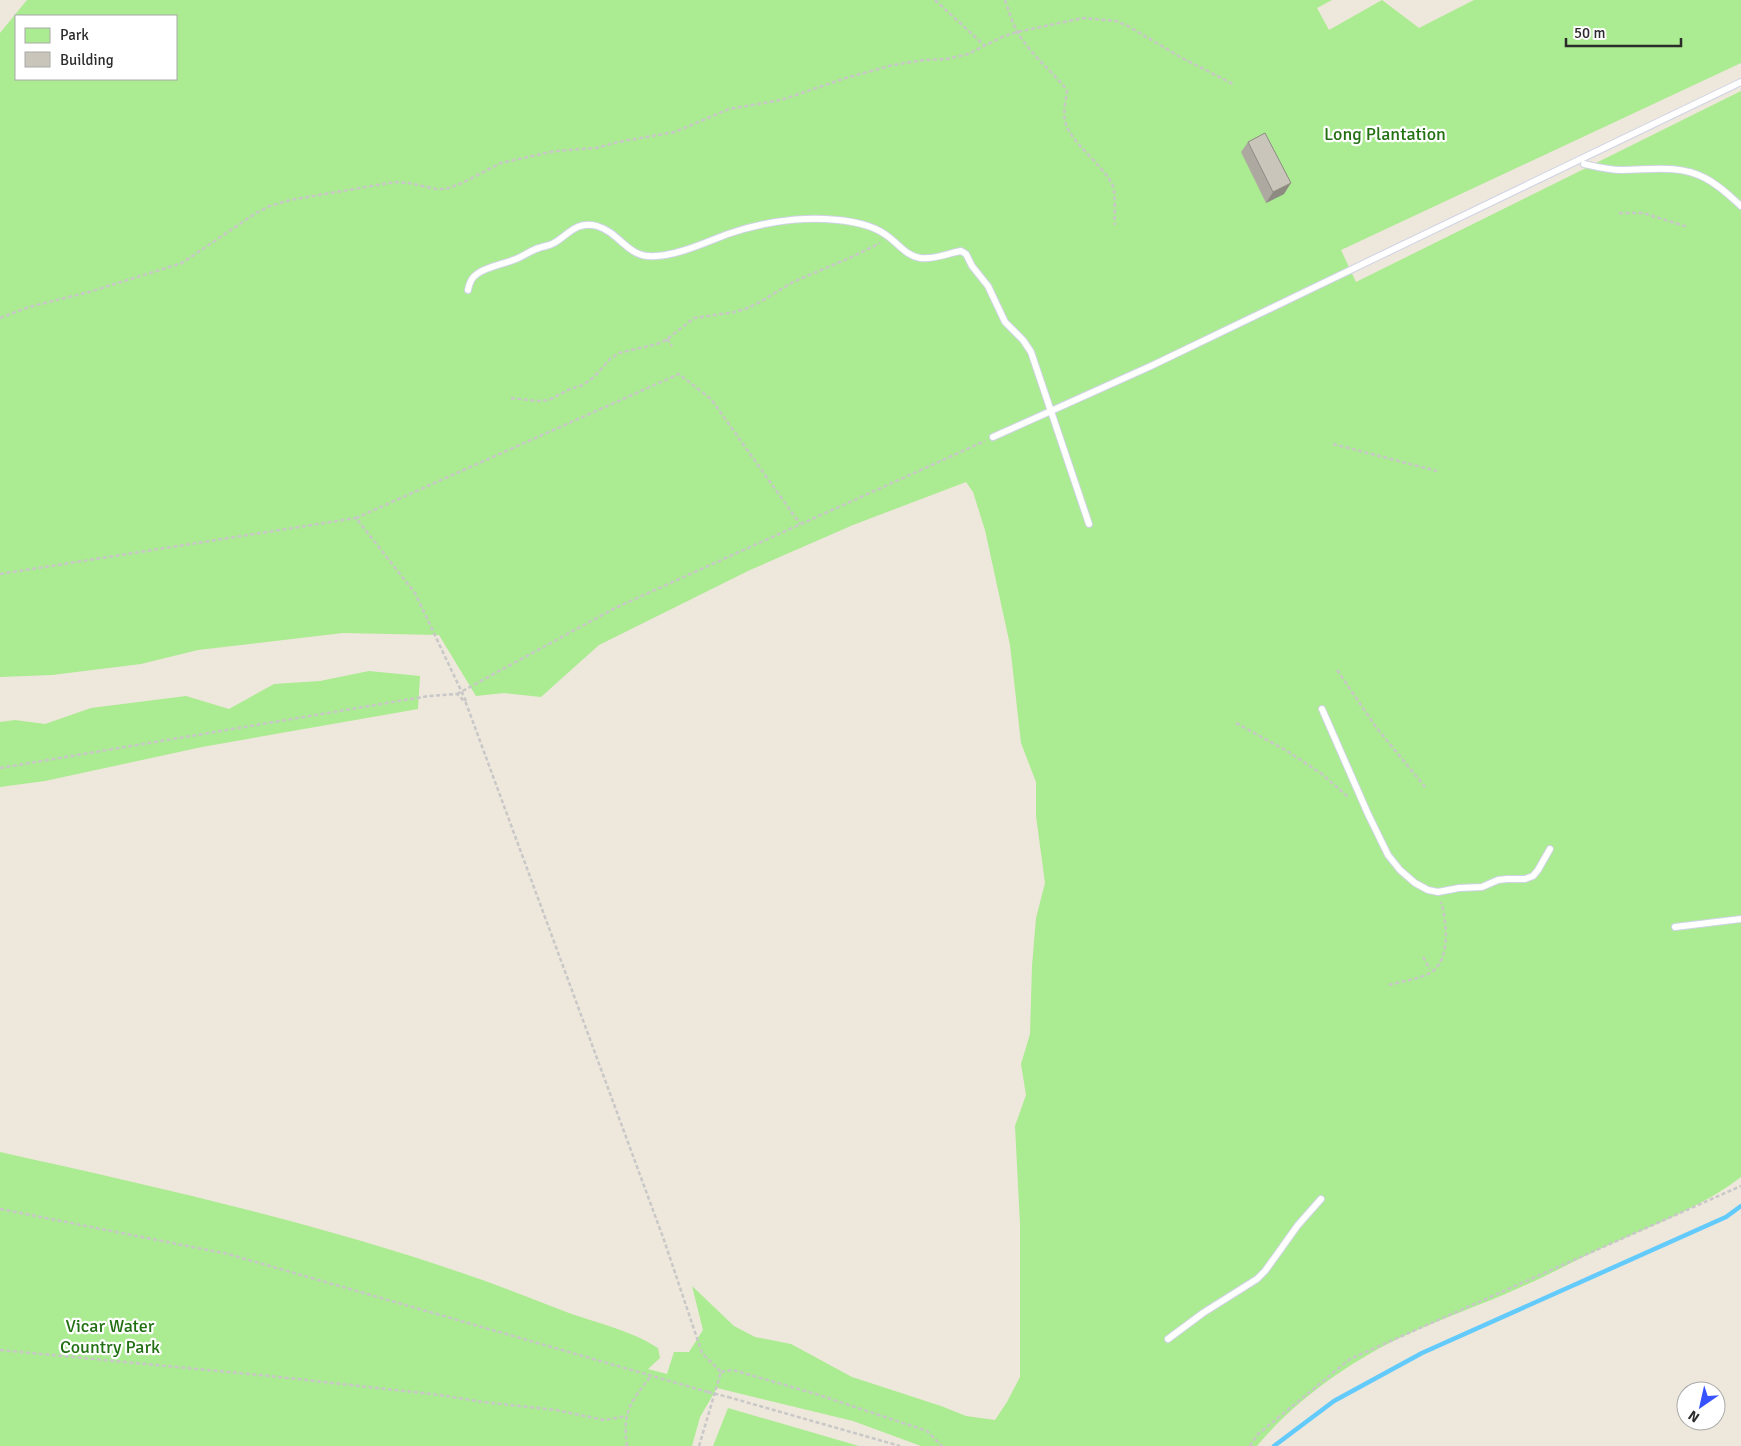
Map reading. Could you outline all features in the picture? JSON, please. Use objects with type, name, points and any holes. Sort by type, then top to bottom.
[{"type":"lane","points":[[993,437],[1151,366],[1741,82]]},
{"type":"lane","points":[[1584,164],[1605,169],[1655,168],[1688,172],[1704,177],[1719,186],[1741,206]]},
{"type":"lane","points":[[468,290],[470,282],[476,274],[551,245],[569,230],[587,225],[604,229],[628,249],[648,256],[658,256],[696,246],[744,229],[810,218],[840,220],[864,225],[886,234],[909,254],[919,258],[928,259],[961,251],[966,254],[972,266],[991,291],[1005,322],[1023,340],[1031,352],[1088,524]]},
{"type":"lane","points":[[1322,709],[1388,855],[1400,870],[1415,883],[1428,890],[1438,892],[1458,888],[1482,887],[1498,880],[1524,879],[1533,876],[1550,849]]},
{"type":"lane","points":[[1674,927],[1741,919]]},
{"type":"lane","points":[[1168,1339],[1203,1313],[1257,1279],[1265,1271],[1298,1225],[1321,1199]]},
{"type":"path","points":[[935,0],[985,46]]},
{"type":"path","points":[[1004,0],[1017,32],[1029,50],[1055,75],[1067,90],[1066,123],[1072,136],[1101,168],[1114,188],[1115,225]]},
{"type":"path","points":[[0,318],[29,307],[89,292],[182,263],[256,213],[270,206],[290,200],[396,182],[409,182],[436,189],[446,189],[462,183],[501,162],[555,151],[596,148],[674,132],[729,109],[781,100],[846,78],[893,65],[924,60],[947,59],[968,54],[1002,37],[1017,32],[1083,18],[1116,21],[1128,26],[1182,58],[1233,84]]},
{"type":"path","points":[[1619,212],[1643,213],[1688,227]]},
{"type":"path","points":[[511,398],[537,401],[549,400],[570,389],[583,385],[619,353],[645,348],[667,339],[694,318],[735,312],[748,308],[794,282],[854,256],[880,242],[896,243]]},
{"type":"path","points":[[667,339],[672,346]]},
{"type":"path","points":[[0,574],[356,518],[679,374],[711,399],[800,524]]},
{"type":"path","points":[[0,768],[429,696],[457,694],[615,608],[993,437]]},
{"type":"path","points":[[1334,444],[1436,471]]},
{"type":"path","points":[[356,518],[415,593],[466,703],[664,1240],[702,1353],[721,1372]]},
{"type":"path","points":[[1337,670],[1376,727],[1425,787]]},
{"type":"path","points":[[457,694],[466,703]]},
{"type":"path","points":[[1236,724],[1287,751],[1322,774],[1352,800]]},
{"type":"path","points":[[1388,985],[1417,978],[1430,973],[1439,966],[1443,955],[1446,923],[1438,892]]},
{"type":"path","points":[[1423,957],[1430,969]]},
{"type":"path","points":[[1250,1446],[1257,1435],[1350,1359],[1741,1186]]},
{"type":"path","points":[[0,1209],[228,1254],[900,1446]]},
{"type":"path","points":[[0,1350],[260,1375],[430,1394],[556,1410],[604,1420],[627,1416]]},
{"type":"path","points":[[721,1372],[733,1370],[816,1394],[927,1431],[942,1446]]},
{"type":"path","points":[[699,1446],[721,1372]]},
{"type":"path","points":[[627,1446],[627,1416],[633,1400],[651,1376]]},
{"type":"green space","points":[[27,0],[1332,0],[1317,8],[1329,30],[1382,0],[1419,28],[1474,0],[1741,0],[1741,63],[1341,250],[1356,282],[1741,91],[1741,1177],[1711,1197],[1679,1214],[1601,1248],[1533,1282],[1387,1344],[1326,1382],[1289,1413],[1257,1446],[921,1446],[853,1421],[717,1388],[700,1417],[692,1446],[0,1446],[0,1152],[212,1201],[351,1238],[420,1259],[634,1335],[658,1348],[660,1358],[648,1369],[667,1374],[674,1352],[689,1352],[703,1330],[692,1286],[734,1326],[755,1337],[791,1344],[852,1377],[966,1416],[995,1420],[1020,1377],[1020,1224],[1015,1126],[1026,1095],[1021,1064],[1030,1034],[1032,966],[1036,918],[1045,883],[1036,816],[1036,782],[1021,743],[1010,645],[985,530],[973,492],[966,482],[853,525],[750,570],[599,645],[541,697],[504,693],[476,696],[439,635],[343,633],[198,650],[141,664],[52,675],[0,677],[0,33]]},
{"type":"green space","points":[[369,671],[420,676],[418,709],[202,747],[45,781],[0,787],[0,722],[15,720],[45,724],[91,708],[186,696],[229,709],[274,684],[320,681]]},
{"type":"green space","points":[[728,1408],[852,1444],[859,1446],[713,1446]]},
{"type":"building","points":[[1265,133],[1291,183],[1273,192],[1248,142]]},
{"type":"waterway","points":[[1274,1446],[1334,1401],[1422,1353],[1726,1217],[1741,1206]]},
{"type":"park label","name":"Long Plantation","points":[[1385,134]]},
{"type":"park label","name":"Vicar Water Country Park","points":[[110,1336]]}]
